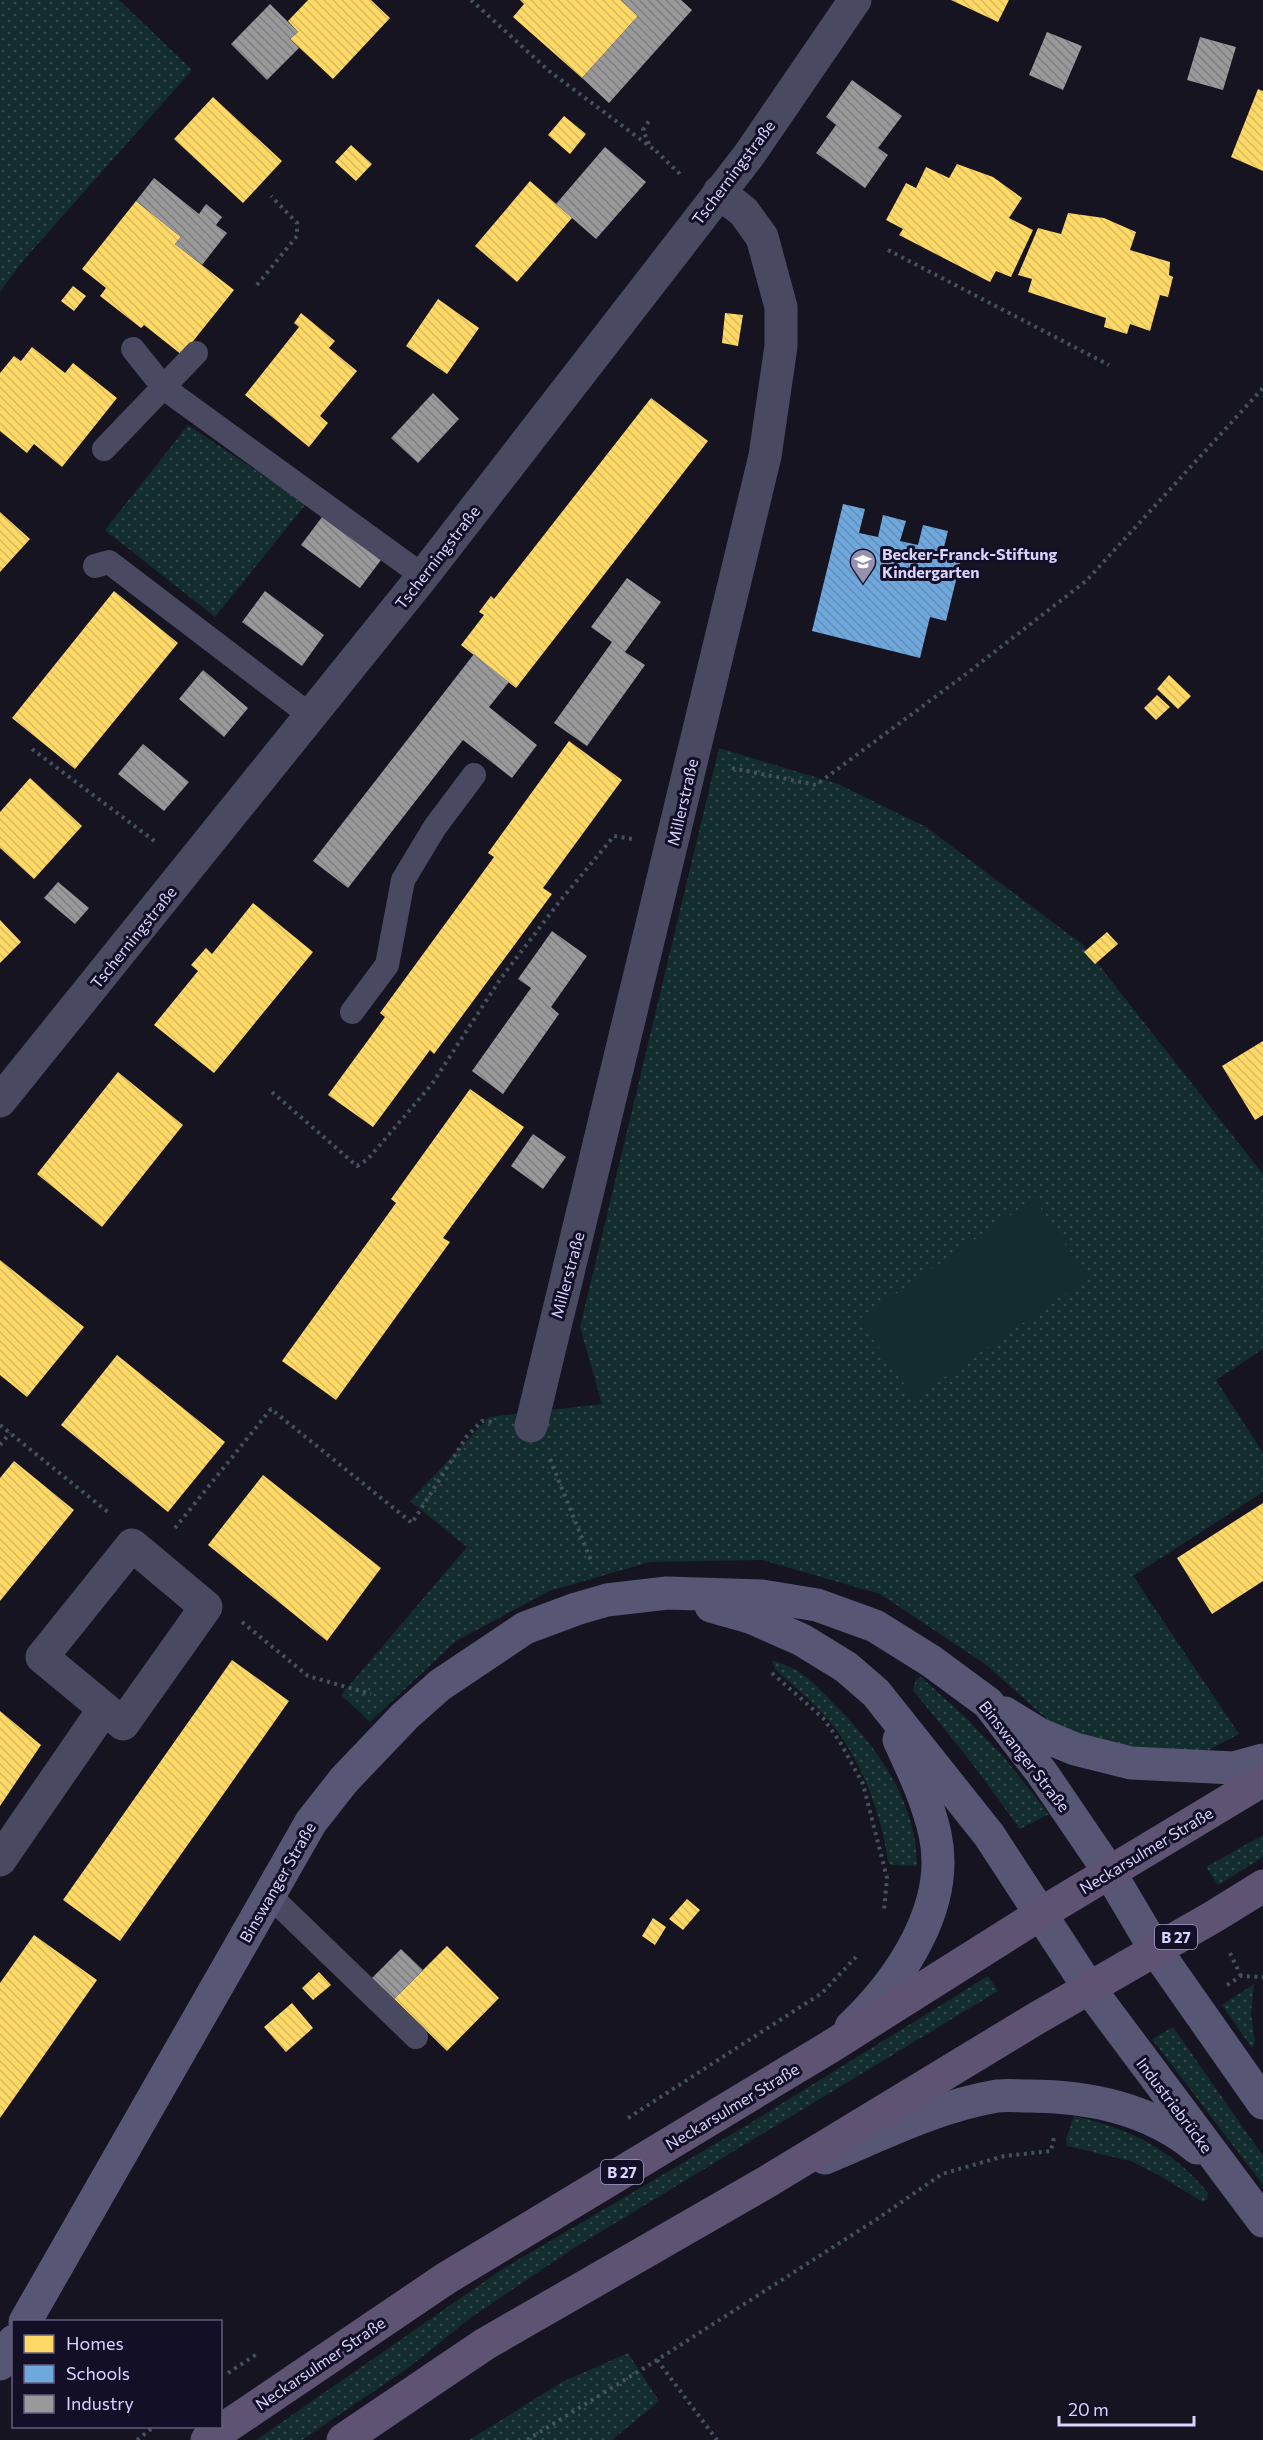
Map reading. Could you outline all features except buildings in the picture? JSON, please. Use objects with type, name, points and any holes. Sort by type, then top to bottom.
[{"type":"main road","name":"Binswanger Straße","points":[[667,1593],[750,1617],[802,1640],[846,1667],[876,1693],[989,1835],[1089,1988]]},
{"type":"main road","name":"Binswanger Straße","points":[[26,2320],[311,1822],[344,1780],[391,1729],[440,1685],[525,1628],[576,1609],[607,1600],[667,1593],[762,1596],[817,1605],[875,1626],[931,1661],[988,1703],[1042,1773],[1110,1873],[1155,1948]]},
{"type":"main road","points":[[832,2045],[876,2002],[908,1959],[926,1921],[938,1877],[935,1835],[914,1770],[876,1693]]},
{"type":"main road","points":[[988,1703],[1039,1734],[1075,1749],[1131,1763],[1234,1768],[1263,1760]]},
{"type":"main road","name":"Neckarsulmer Straße","points":[[207,2440],[445,2279],[832,2045],[1042,1913],[1263,1779]]},
{"type":"main road","name":"B 27","points":[[343,2440],[485,2343],[770,2180],[1155,1948],[1213,1917],[1263,1886]]},
{"type":"main road","points":[[1155,1948],[1263,2103]]},
{"type":"main road","name":"Industriebrücke","points":[[1089,1988],[1263,2221]]},
{"type":"main road","points":[[770,2180],[937,2112],[998,2096],[1063,2096],[1113,2106],[1156,2122],[1189,2141],[1224,2171]]},
{"type":"main road","points":[[0,2364],[12,2344]]},
{"type":"street","name":"Tscherningstraße","points":[[0,1101],[423,576],[749,155],[855,0]]},
{"type":"street","name":"Millerstraße","points":[[531,1426],[765,456],[781,346],[781,307],[762,237],[744,212],[715,198]]},
{"type":"street","points":[[132,1545],[206,1607],[123,1724],[104,1709],[42,1657],[132,1545]]},
{"type":"street","points":[[0,1860],[104,1709]]},
{"type":"lane","points":[[132,349],[164,388],[423,576]]},
{"type":"lane","points":[[104,449],[196,353]]},
{"type":"lane","points":[[95,566],[110,562],[311,716]]},
{"type":"lane","points":[[352,1012],[387,965],[403,880],[435,827],[474,775]]},
{"type":"lane","points":[[269,1895],[416,2037]]},
{"type":"path","points":[[471,0],[549,71],[715,198]]},
{"type":"path","points":[[649,121],[644,130],[648,143],[656,151]]},
{"type":"path","points":[[257,285],[297,237],[297,223],[272,196]]},
{"type":"path","points":[[888,250],[1109,365]]},
{"type":"path","points":[[692,760],[816,785],[966,674],[1086,581],[1263,388]]},
{"type":"path","points":[[32,749],[189,867]]},
{"type":"path","points":[[273,1092],[357,1166],[368,1159],[432,1084],[501,978],[560,901],[614,837],[672,845]]},
{"type":"path","points":[[149,1560],[271,1409],[412,1523],[467,1436],[482,1421],[531,1426],[547,1452],[607,1600]]},
{"type":"path","points":[[0,1425],[110,1513]]},
{"type":"path","points":[[0,1445],[10,1433]]},
{"type":"path","points":[[266,1642],[308,1676],[363,1692]]},
{"type":"path","points":[[765,1667],[823,1718],[840,1742],[863,1784],[887,1878],[884,1914]]},
{"type":"path","points":[[1213,1917],[1241,1976],[1263,1977]]},
{"type":"path","points":[[626,2119],[822,1993],[862,1950]]},
{"type":"path","points":[[527,2440],[877,2219],[942,2174],[1004,2156],[1051,2151],[1063,2096]]},
{"type":"path","points":[[222,2378],[263,2350]]},
{"type":"path","points":[[657,2360],[717,2440]]},
{"type":"path","points":[[137,2440],[154,2428]]},
{"type":"green space","points":[[0,0],[119,0],[192,70],[21,263],[0,292]]},
{"type":"green space","points":[[188,425],[306,504],[215,617],[105,530]]},
{"type":"green space","points":[[719,748],[838,784],[926,827],[1083,945],[1263,1174],[1263,1349],[1216,1380],[1263,1453],[1263,1492],[1133,1576],[1239,1734],[1171,1770],[1074,1743],[985,1664],[880,1594],[762,1560],[650,1562],[549,1591],[456,1641],[370,1722],[341,1695],[467,1547],[410,1501],[489,1417],[602,1404],[580,1327]]},
{"type":"green space","points":[[1034,1199],[1088,1278],[914,1398],[859,1319]]},
{"type":"green space","points":[[772,1660],[798,1671],[811,1681],[848,1719],[878,1756],[902,1797],[910,1819],[917,1866],[891,1865],[888,1861],[880,1821],[857,1763],[822,1713],[775,1669]]},
{"type":"green space","points":[[921,1677],[1002,1755],[1049,1814],[1020,1829],[971,1762],[913,1690],[916,1679]]},
{"type":"green space","points":[[1263,1835],[1263,1857],[1218,1885],[1206,1867]]},
{"type":"green space","points":[[988,1976],[998,1991],[574,2248],[473,2316],[408,2368],[302,2440],[256,2440],[504,2268],[744,2127]]},
{"type":"green space","points":[[1254,1984],[1251,2014],[1255,2041],[1252,2048],[1222,2005]]},
{"type":"green space","points":[[1173,2027],[1263,2156],[1263,2185],[1152,2039]]},
{"type":"green space","points":[[1074,2116],[1131,2134],[1164,2152],[1194,2177],[1208,2193],[1207,2200],[1203,2202],[1131,2161],[1067,2146],[1066,2139]]},
{"type":"green space","points":[[628,2353],[659,2401],[612,2440],[469,2440],[562,2382]]},
{"type":"place","name":"Becker-Franck-Stiftung Kindergarten","points":[[863,585]]}]
